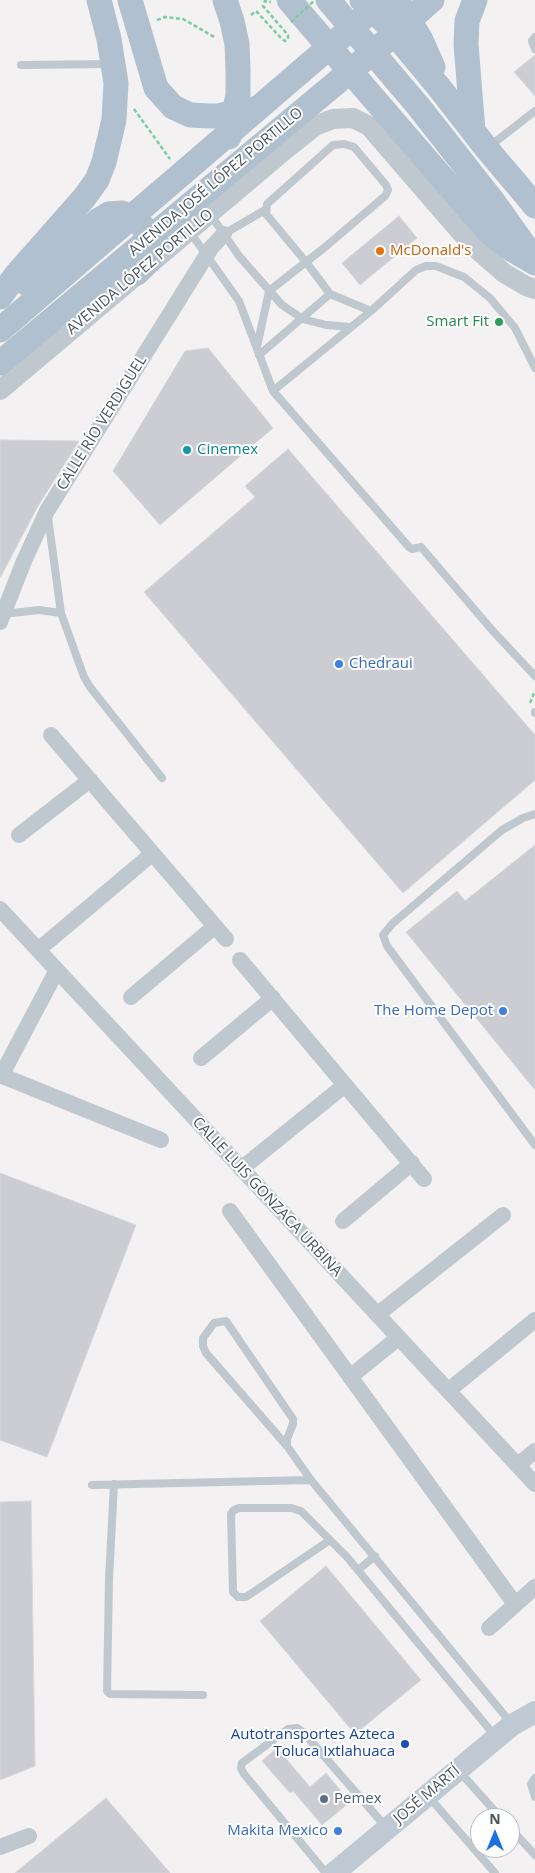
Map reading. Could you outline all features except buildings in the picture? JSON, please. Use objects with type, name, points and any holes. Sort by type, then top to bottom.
[{"type":"main road","points":[[0,298],[16,275],[84,198],[97,180],[104,162],[114,120],[116,102],[114,64],[99,0]]},
{"type":"main road","points":[[130,0],[156,88],[173,107],[190,115],[218,116],[262,105]]},
{"type":"main road","points":[[186,220],[228,142],[234,121],[238,95],[237,53],[232,21],[225,0]]},
{"type":"main road","points":[[328,0],[419,107],[495,204],[535,262]]},
{"type":"main road","points":[[362,0],[384,21],[535,206]]},
{"type":"main road","name":"AVENIDA JOSÉ LÓPEZ PORTILLO","points":[[0,330],[384,0]]},
{"type":"main road","points":[[397,0],[429,55],[438,86]]},
{"type":"main road","name":"AVENIDA JOSÉ LÓPEZ PORTILLO","points":[[0,363],[186,220],[432,0]]},
{"type":"main road","points":[[475,0],[467,21],[466,44],[480,140]]},
{"type":"main road","points":[[290,11],[487,230],[506,246],[535,262]]},
{"type":"main road","points":[[0,304],[99,220],[109,214],[122,213],[134,218],[144,227],[151,239],[152,250],[149,261],[137,273]]},
{"type":"main road","name":"JOSÉ MARTÍ","points":[[334,1873],[516,1723],[535,1700]]},
{"type":"street","name":"AVENIDA LÓPEZ PORTILLO","points":[[0,390],[137,273],[186,220],[209,213],[311,129],[324,122],[343,117],[353,118],[369,126],[482,255],[504,272],[526,286],[535,289]]},
{"type":"street","name":"CALLE RÍO VERDIGUEL","points":[[1,618],[47,511],[211,248],[224,234]]},
{"type":"street","points":[[51,735],[226,939]]},
{"type":"street","points":[[19,836],[90,780]]},
{"type":"street","points":[[38,950],[152,854]]},
{"type":"street","name":"CALLE LUIS GONZACA URBINA","points":[[0,910],[535,1484]]},
{"type":"street","points":[[131,997],[214,927]]},
{"type":"street","points":[[240,960],[424,1179]]},
{"type":"street","points":[[57,970],[0,1075],[161,1140]]},
{"type":"street","points":[[201,1058],[272,998]]},
{"type":"street","points":[[241,1169],[346,1085]]},
{"type":"street","points":[[343,1220],[412,1164]]},
{"type":"street","points":[[230,1211],[515,1604]]},
{"type":"street","points":[[378,1314],[503,1215]]},
{"type":"street","points":[[449,1390],[535,1320]]},
{"type":"street","points":[[350,1378],[398,1338]]},
{"type":"street","points":[[518,1465],[535,1451]]},
{"type":"street","points":[[489,1628],[535,1586]]},
{"type":"street","points":[[0,1847],[29,1836]]},
{"type":"lane","points":[[535,36],[532,41],[535,49]]},
{"type":"lane","points":[[21,65],[114,64]]},
{"type":"lane","points":[[480,140],[535,111]]},
{"type":"lane","points":[[257,352],[269,291],[306,262],[324,248],[385,196],[388,190],[386,185],[354,147],[344,144],[333,145],[267,204],[265,210],[266,214],[306,262],[330,294],[371,311]]},
{"type":"lane","points":[[224,234],[265,210]]},
{"type":"lane","points":[[209,213],[239,256],[282,305],[303,319],[326,325],[351,327]]},
{"type":"lane","points":[[186,220],[207,257],[239,301],[272,391],[409,548],[421,547],[492,630],[535,676]]},
{"type":"lane","points":[[272,391],[371,311],[416,270],[426,266],[436,266],[464,277],[490,298],[515,328],[535,368]]},
{"type":"lane","points":[[257,352],[303,319],[330,294]]},
{"type":"lane","points":[[47,511],[61,613],[84,677],[162,778]]},
{"type":"lane","points":[[1,618],[39,610],[61,613]]},
{"type":"lane","points":[[535,814],[523,818],[502,830],[392,924],[383,935],[387,946],[535,1145]]},
{"type":"lane","points":[[287,1446],[287,1439],[293,1419],[226,1321],[214,1323],[203,1338],[202,1346],[206,1353],[287,1446],[311,1480],[516,1723]]},
{"type":"lane","points":[[92,1485],[311,1480]]},
{"type":"lane","points":[[114,1484],[106,1691],[110,1694],[204,1694]]},
{"type":"lane","points":[[330,1540],[246,1597],[238,1597],[233,1592],[231,1514],[234,1510],[239,1508],[296,1509],[301,1511],[330,1540],[358,1570],[516,1723]]},
{"type":"lane","points":[[358,1570],[375,1556]]},
{"type":"lane","points":[[326,1873],[241,1768],[242,1762],[288,1729],[297,1728],[387,1828]]},
{"type":"lane","points":[[457,1770],[491,1808]]},
{"type":"lane","points":[[535,1778],[531,1784],[535,1797]]},
{"type":"lane","points":[[428,1795],[495,1873]]},
{"type":"lane","points":[[520,1839],[535,1855]]},
{"type":"path","points":[[290,11],[315,0]]},
{"type":"path","points":[[134,107],[174,164]]},
{"type":"place","name":"McDonald's","points":[[380,251]]},
{"type":"place","name":"Smart Fit","points":[[499,322]]},
{"type":"place","name":"Cinemex","points":[[187,450]]},
{"type":"place","name":"Chedraui","points":[[339,664]]},
{"type":"place","name":"The Home Depot","points":[[503,1011]]},
{"type":"place","name":"Autotransportes Azteca Toluca Ixtlahuaca","points":[[405,1744]]},
{"type":"place","name":"Pemex","points":[[324,1799]]},
{"type":"place","name":"Makita Mexico","points":[[338,1831]]}]
